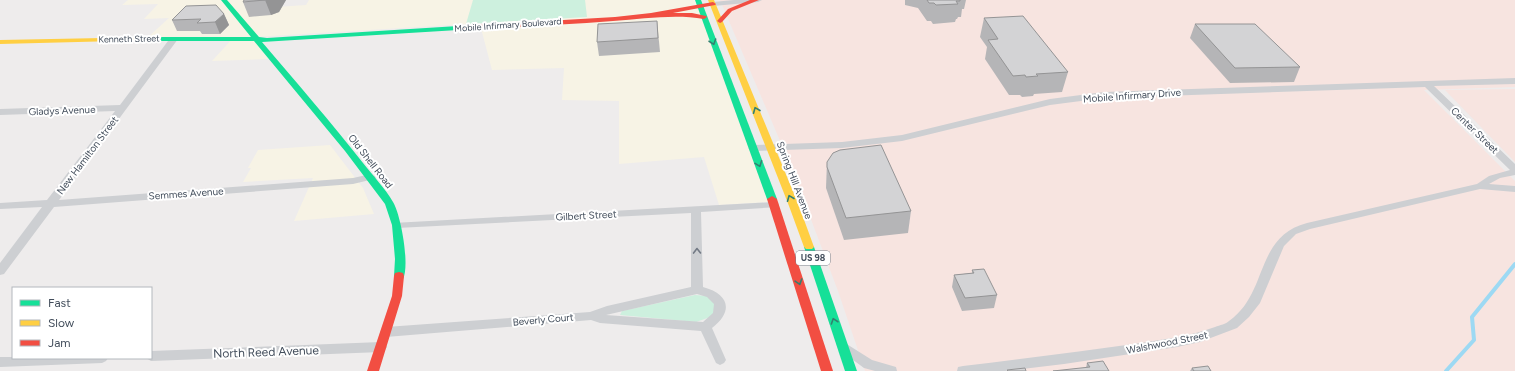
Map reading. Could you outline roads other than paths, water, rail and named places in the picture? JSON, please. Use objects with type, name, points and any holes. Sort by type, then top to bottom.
[{"type":"street","name":"Old Shell Road","points":[[224,0],[258,39],[371,177],[389,203],[397,225],[400,259],[397,296],[373,371]]},
{"type":"street","name":"Mobile Infirmary Boulevard","points":[[258,39],[266,40],[615,19],[650,15],[699,3],[756,0]]},
{"type":"street","points":[[720,21],[730,10],[756,0]]},
{"type":"street","name":"Spring Hill Avenue","points":[[712,2],[770,146],[813,259],[851,371]]},
{"type":"street","name":"US 98","points":[[699,3],[774,205],[827,371]]},
{"type":"street","points":[[650,15],[692,15],[704,17]]},
{"type":"street","name":"New Hamilton Street","points":[[0,271],[174,39]]},
{"type":"street","name":"Kenneth Street","points":[[0,42],[258,39]]},
{"type":"street","name":"Mobile Infirmary Drive","points":[[753,148],[770,146],[842,145],[902,138],[1050,102],[1104,95],[1515,81]]},
{"type":"street","name":"Center Street","points":[[1426,83],[1515,169]]},
{"type":"street","name":"Gladys Avenue","points":[[0,112],[123,108]]},
{"type":"street","name":"Walshwood Street","points":[[1480,186],[1486,180],[1493,177],[1515,172]]},
{"type":"street","name":"Semmes Avenue","points":[[0,206],[50,204],[353,180],[371,177]]},
{"type":"street","name":"Walshwood Street","points":[[963,371],[1064,359],[1177,342],[1200,337],[1233,325],[1254,303],[1279,244],[1292,232],[1307,226],[1480,186],[1515,189]]},
{"type":"street","name":"Gilbert Street","points":[[397,225],[774,205]]},
{"type":"street","points":[[590,316],[600,319],[705,327],[716,318],[720,307],[718,299],[713,294],[698,290],[696,209]]},
{"type":"street","name":"Beverly Court","points":[[386,332],[590,316],[607,310],[698,290]]},
{"type":"street","points":[[705,327],[720,360]]},
{"type":"street","name":"North Reed Avenue","points":[[152,356],[381,347]]},
{"type":"street","points":[[843,347],[868,364],[891,371]]},
{"type":"street","points":[[0,362],[76,359]]},
{"type":"waterway","points":[[1446,371],[1474,340],[1472,317],[1515,264]]}]
